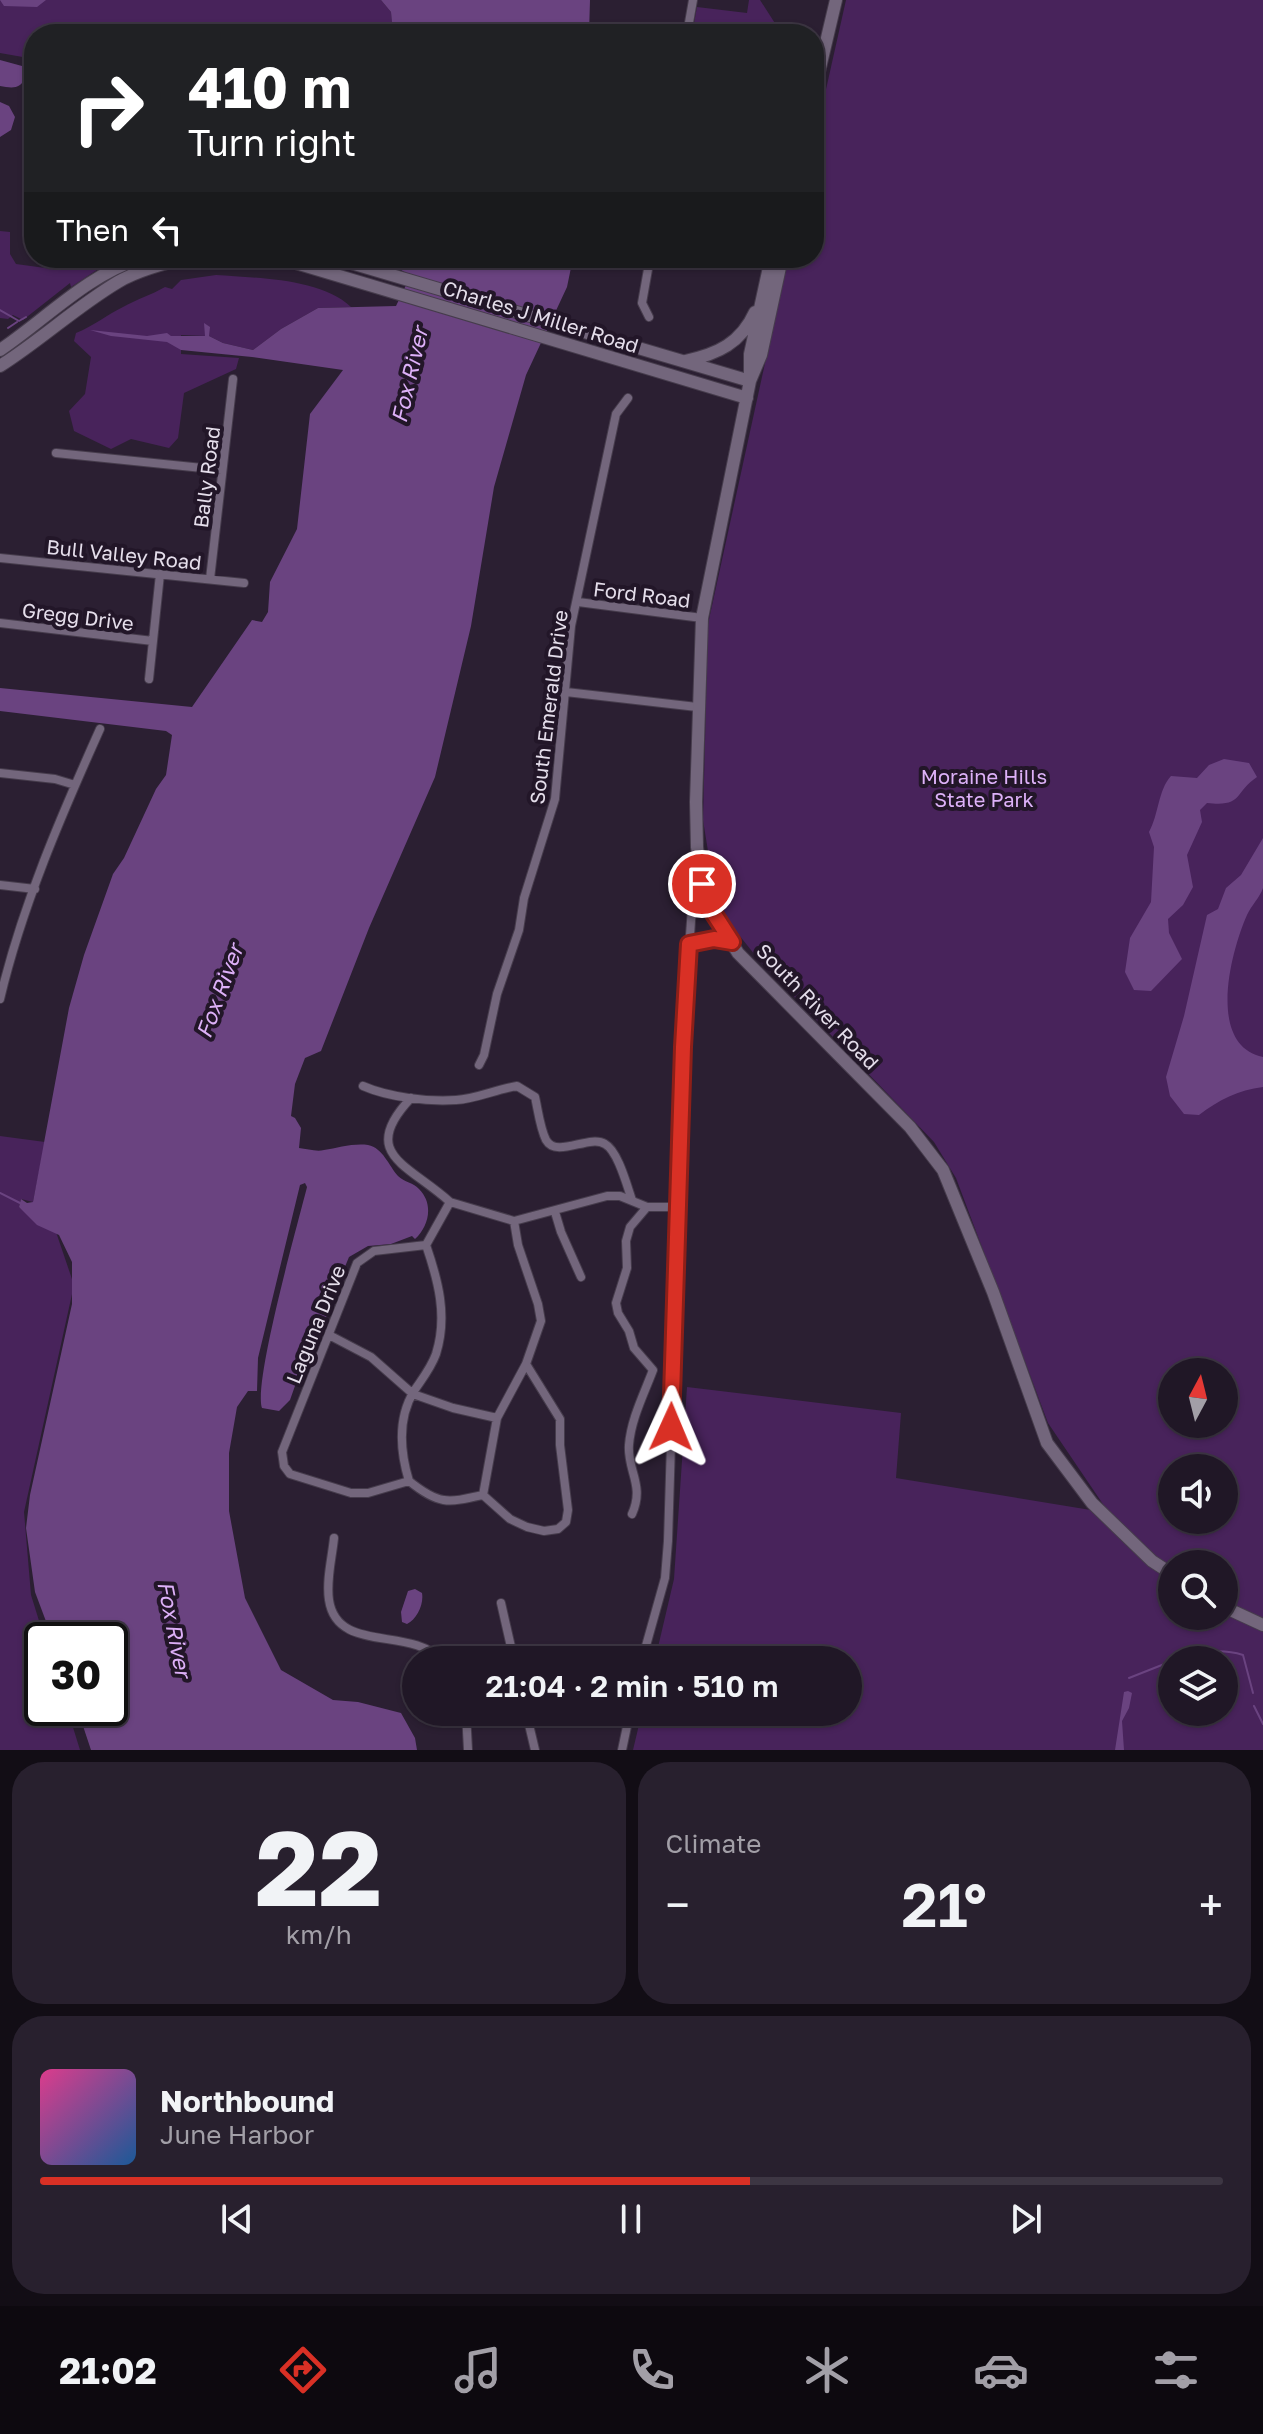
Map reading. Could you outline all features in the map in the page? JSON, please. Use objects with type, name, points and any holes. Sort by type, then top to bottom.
[{"type":"street","points":[[689,24],[693,0]]},
{"type":"street","points":[[824,51],[836,0]]},
{"type":"street","points":[[0,350],[77,292],[116,268]]},
{"type":"street","points":[[0,366],[120,281],[155,268]]},
{"type":"street","name":"Charles J Miller Road","points":[[312,268],[747,398]]},
{"type":"street","name":"Charles J Miller Road","points":[[366,268],[750,381]]},
{"type":"street","points":[[648,268],[642,303],[649,317]]},
{"type":"street","name":"South River Road","points":[[769,268],[750,354],[747,398],[702,618],[697,707],[697,847],[702,884],[714,914],[738,953],[910,1127],[943,1170],[993,1292],[1047,1443],[1092,1503],[1158,1565]]},
{"type":"street","name":"South River Road","points":[[750,381],[761,355],[780,268]]},
{"type":"street","points":[[684,361],[708,356],[734,343],[750,322],[764,291]]},
{"type":"street","name":"Bally Road","points":[[210,579],[233,379]]},
{"type":"street","name":"South Emerald Drive","points":[[479,1065],[497,994],[519,930],[524,898],[555,799],[571,626],[616,414],[628,398]]},
{"type":"street","points":[[56,453],[222,470]]},
{"type":"street","name":"Bull Valley Road","points":[[0,558],[244,583]]},
{"type":"street","points":[[149,679],[160,574]]},
{"type":"street","name":"Ford Road","points":[[578,602],[702,618]]},
{"type":"street","name":"Gregg Drive","points":[[0,623],[153,641]]},
{"type":"street","points":[[566,692],[697,707]]},
{"type":"street","points":[[0,998],[35,889],[100,729]]},
{"type":"street","points":[[0,773],[55,779],[75,785]]},
{"type":"street","points":[[646,1646],[665,1578],[689,944],[697,847]]},
{"type":"street","points":[[0,885],[35,889]]},
{"type":"street","points":[[689,944],[714,939],[732,942]]},
{"type":"street","points":[[363,1086],[376,1092],[411,1098],[457,1100],[517,1086],[529,1091],[535,1097],[547,1141],[553,1147],[588,1141],[604,1142],[613,1152],[632,1200]]},
{"type":"street","points":[[411,1098],[398,1111],[386,1131],[387,1145],[394,1157],[450,1202],[464,1208],[514,1221],[607,1196],[632,1200],[647,1207],[678,1207]]},
{"type":"street","points":[[450,1202],[426,1245],[439,1281],[441,1325],[432,1365],[413,1394],[402,1420],[402,1449],[409,1481],[429,1495],[450,1502],[483,1495]]},
{"type":"street","points":[[647,1207],[630,1227],[626,1241],[627,1268],[616,1303],[634,1348],[653,1370],[672,1371]]},
{"type":"street","points":[[555,1212],[581,1277]]},
{"type":"street","points":[[483,1495],[497,1418],[526,1364],[541,1321],[514,1221]]},
{"type":"street","name":"Laguna Drive","points":[[409,1481],[368,1493],[351,1493],[290,1474],[284,1466],[282,1452],[353,1270],[364,1255],[374,1251],[426,1245]]},
{"type":"street","points":[[329,1335],[371,1357],[413,1394],[453,1408],[497,1418]]},
{"type":"street","points":[[483,1495],[510,1519],[544,1531],[558,1529],[566,1522],[568,1510],[560,1419],[526,1364]]},
{"type":"street","points":[[632,1514],[639,1494],[629,1450],[631,1430],[653,1370]]},
{"type":"street","points":[[334,1538],[328,1588],[336,1621],[345,1629],[361,1635],[423,1646]]},
{"type":"street","points":[[501,1603],[511,1646]]},
{"type":"street","points":[[1238,1613],[1263,1625]]},
{"type":"street","points":[[467,1726],[468,1750]]},
{"type":"street","points":[[529,1726],[535,1750]]},
{"type":"street","points":[[622,1750],[627,1726]]},
{"type":"green space","points":[[0,0],[381,0],[391,12],[392,24],[24,24],[24,57],[0,53]]},
{"type":"green space","points":[[749,0],[760,0],[775,24],[694,24],[697,7],[747,13]]},
{"type":"green space","name":"Moraine Hills State Park","points":[[846,0],[1263,0],[1263,1750],[633,1750],[639,1726],[862,1726],[862,1646],[658,1646],[674,1579],[687,1387],[901,1413],[896,1478],[1109,1513],[1048,1423],[956,1178],[934,1142],[759,960],[727,920],[712,876],[703,820],[708,624],[786,268],[824,268],[824,98]]},
{"type":"green space","points":[[0,231],[10,232],[10,254],[16,264],[24,265],[24,268],[100,268],[71,287],[70,283],[23,320],[13,315],[8,319],[0,318]]},
{"type":"green space","points":[[216,275],[306,285],[338,297],[351,307],[318,308],[281,329],[253,350],[223,343],[209,336],[206,329],[205,336],[181,335],[181,354],[239,358],[236,369],[184,393],[178,438],[169,448],[131,439],[111,449],[74,431],[69,411],[85,394],[91,357],[74,341],[76,333],[165,287],[172,289],[181,280]]},
{"type":"green space","points":[[0,1136],[45,1142],[33,1202],[21,1199],[19,1207],[56,1232],[74,1285],[24,1512],[31,1595],[39,1622],[24,1622],[24,1726],[73,1726],[80,1750],[0,1750]]},
{"type":"water","points":[[0,0],[46,0],[37,7],[4,6]]},
{"type":"water","points":[[381,0],[590,0],[589,24],[392,24],[391,12]]},
{"type":"water","points":[[0,60],[22,66],[24,79],[21,84],[0,86]]},
{"type":"water","points":[[0,102],[9,106],[15,117],[11,130],[0,137]]},
{"type":"water","name":"Fox River","points":[[398,268],[571,268],[567,287],[526,375],[494,487],[471,626],[435,777],[369,928],[321,1051],[305,1058],[295,1084],[291,1116],[301,1128],[299,1148],[318,1151],[357,1145],[373,1147],[382,1153],[398,1176],[424,1195],[428,1215],[424,1228],[415,1239],[412,1236],[391,1244],[368,1246],[349,1257],[325,1322],[302,1366],[290,1400],[279,1411],[262,1408],[261,1393],[270,1337],[307,1187],[305,1183],[300,1185],[258,1358],[257,1391],[248,1391],[237,1407],[229,1453],[229,1511],[245,1598],[281,1670],[333,1700],[358,1702],[401,1713],[402,1726],[408,1726],[417,1750],[91,1750],[83,1726],[128,1726],[128,1622],[46,1622],[35,1592],[26,1528],[30,1495],[72,1304],[72,1262],[59,1235],[37,1225],[19,1207],[21,1199],[27,1203],[33,1202],[69,1008],[84,955],[113,874],[166,775],[172,735],[166,731],[0,711],[0,688],[192,707],[252,620],[262,622],[268,612],[270,582],[297,529],[310,414],[343,370],[181,350],[167,342],[111,336],[90,330],[147,336],[167,333],[171,336],[205,336],[204,323],[210,327],[209,336],[223,343],[253,350],[281,329],[318,308],[396,306],[408,274]]},
{"type":"water","points":[[1224,759],[1249,763],[1257,777],[1233,801],[1207,803],[1200,810],[1202,822],[1187,855],[1193,887],[1183,905],[1168,919],[1169,933],[1182,959],[1151,991],[1134,990],[1125,972],[1130,938],[1151,902],[1154,847],[1149,832],[1163,788],[1171,776],[1197,778],[1209,765]]},
{"type":"water","points":[[1263,838],[1263,888],[1241,931],[1230,973],[1228,995],[1234,1035],[1245,1049],[1263,1057],[1263,1087],[1229,1096],[1199,1115],[1184,1114],[1170,1096],[1166,1077],[1184,1016],[1207,915],[1218,909],[1226,888],[1241,875]]},
{"type":"water","points":[[415,1589],[422,1593],[422,1602],[417,1615],[407,1624],[402,1622],[401,1612],[408,1591]]},
{"type":"water","points":[[1124,1692],[1132,1693],[1122,1721],[1124,1750],[1115,1750]]},
{"type":"waterway","points":[[0,310],[19,321],[26,317]]},
{"type":"waterway","points":[[8,328],[17,322]]},
{"type":"waterway","points":[[0,1193],[20,1203]]},
{"type":"waterway","points":[[1238,1654],[1243,1655],[1253,1693]]},
{"type":"waterway","points":[[1129,1678],[1158,1667]]},
{"type":"waterway","points":[[1254,1706],[1263,1724]]},
{"type":"route","points":[[671,1427],[689,944],[714,939],[732,942],[714,914],[702,884]]}]
